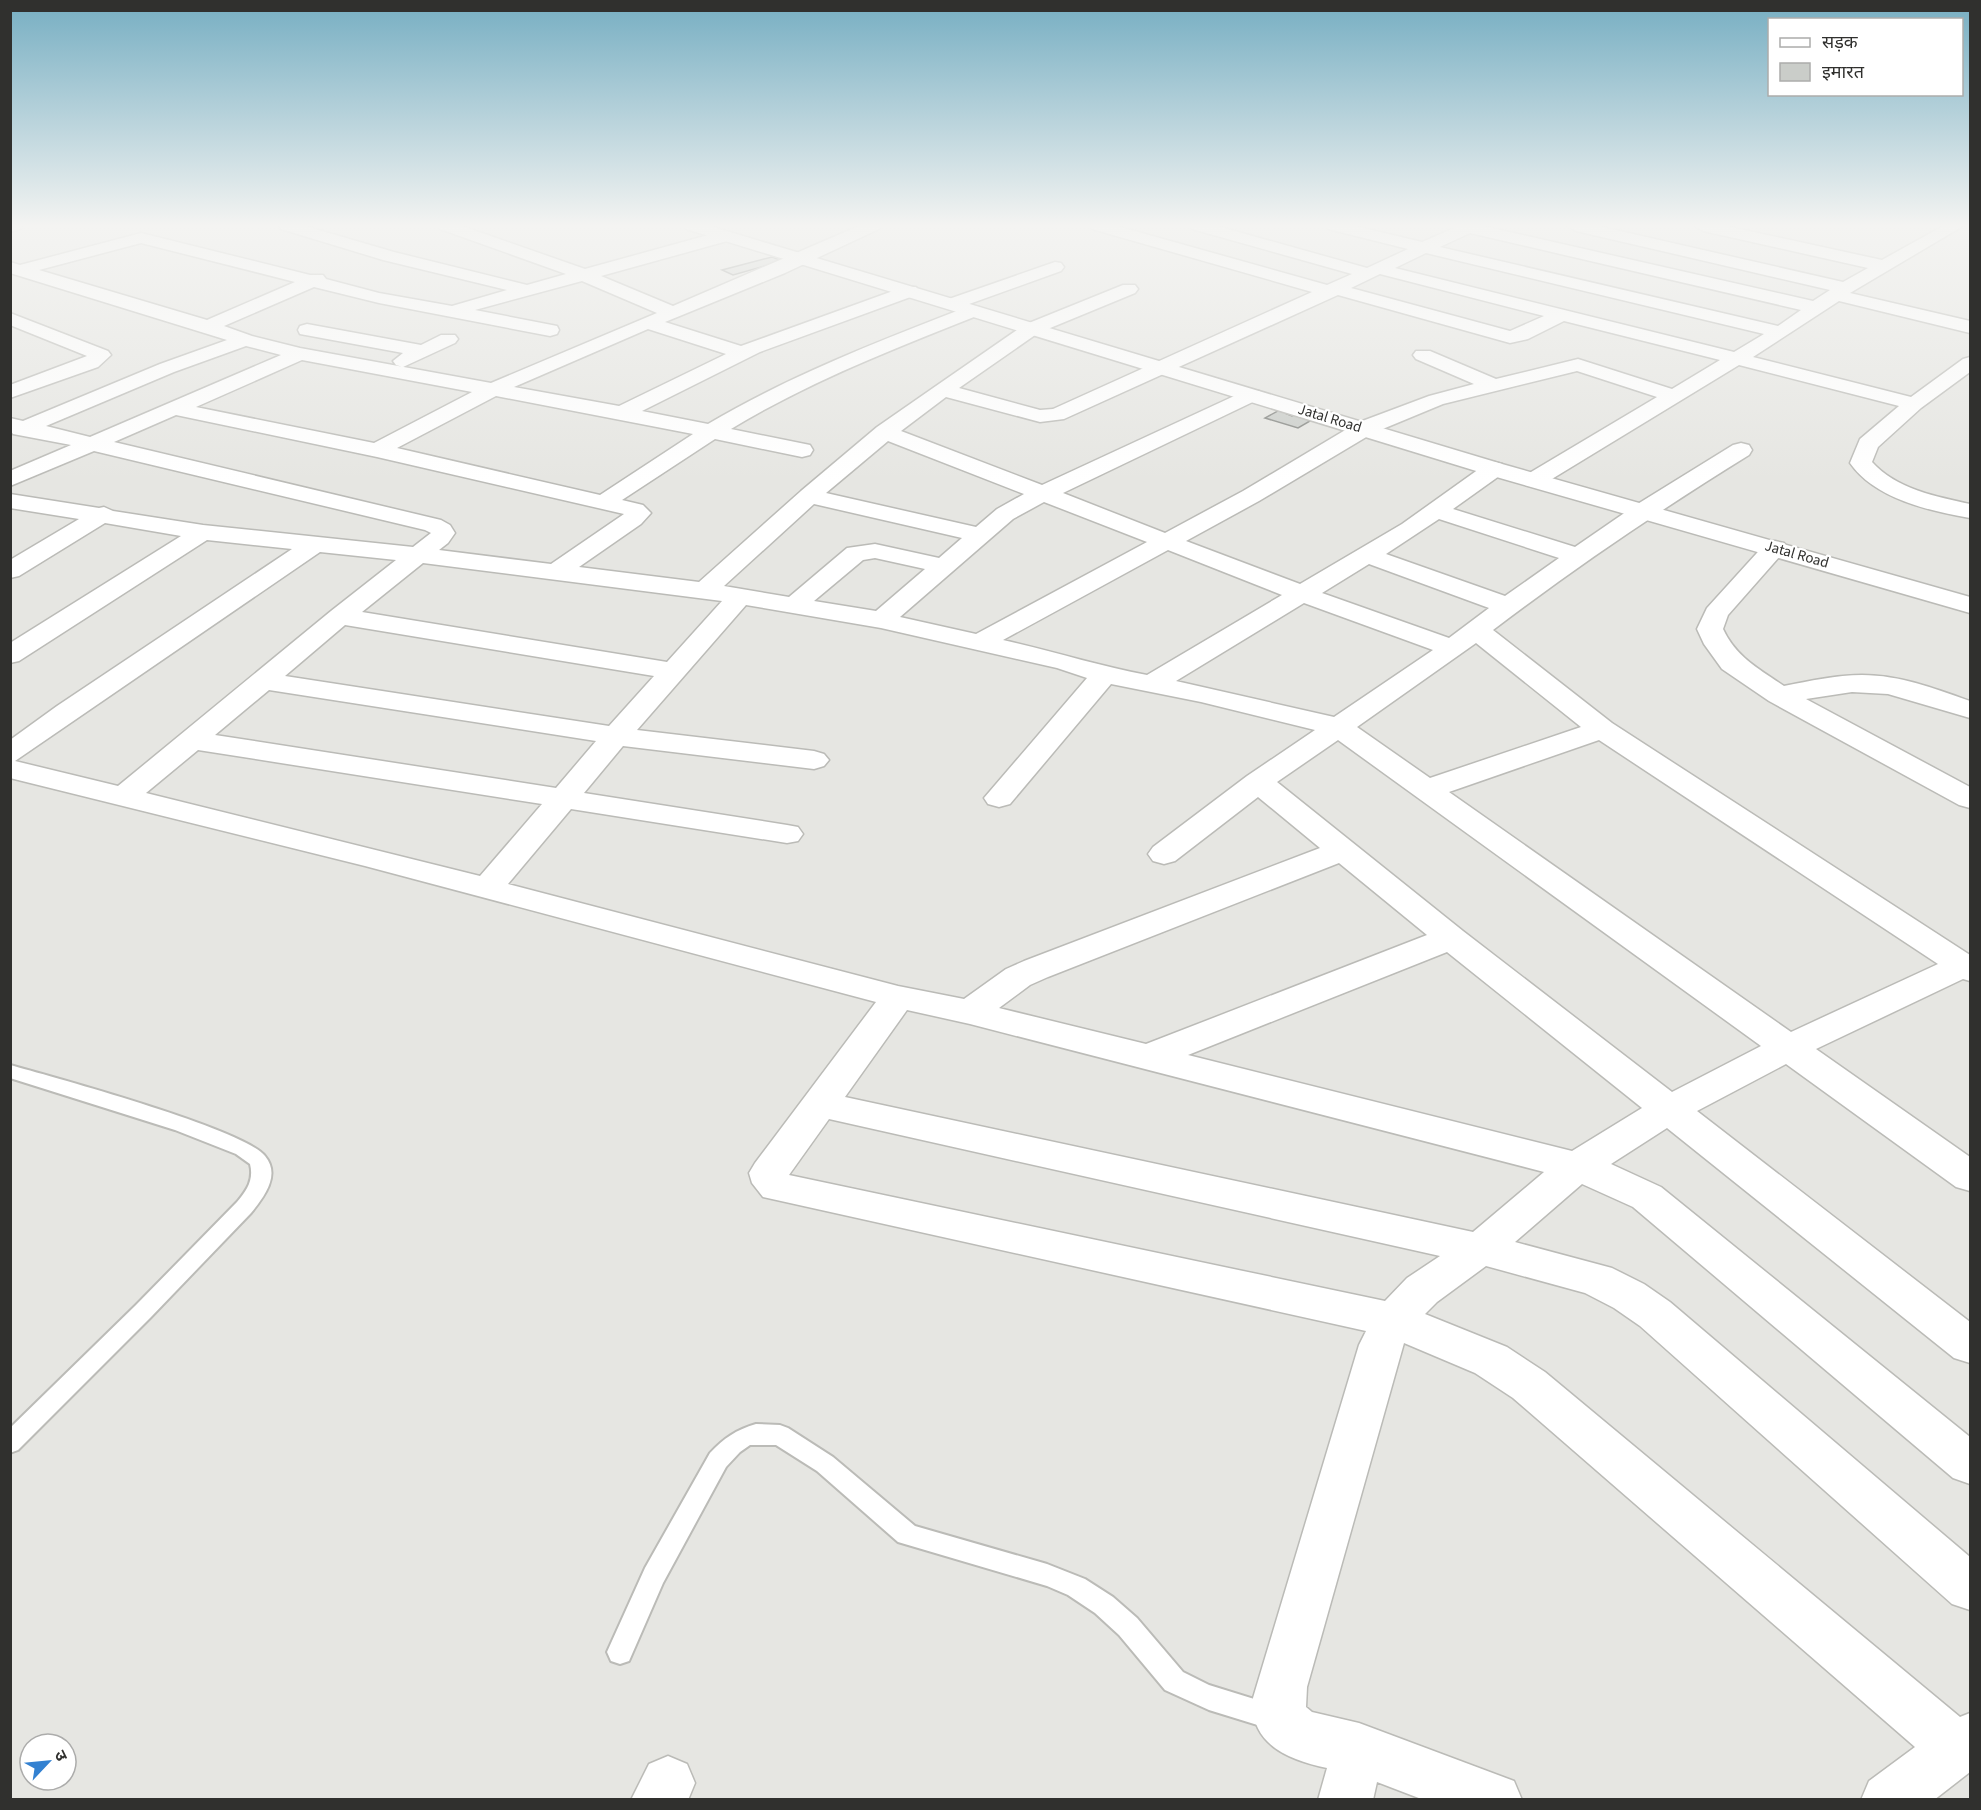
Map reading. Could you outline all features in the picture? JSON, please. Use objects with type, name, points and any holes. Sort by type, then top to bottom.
[{"type":"street","points":[[155,310],[245,340],[300,354],[622,413],[802,450]]},
{"type":"street","points":[[208,326],[244,310]]},
{"type":"street","points":[[273,346],[351,310]]},
{"type":"street","points":[[448,310],[550,330]]},
{"type":"street","points":[[666,310],[672,313]]},
{"type":"street","points":[[377,450],[493,389],[678,310]]},
{"type":"street","points":[[622,413],[743,353],[858,310]]},
{"type":"street","points":[[705,590],[809,496],[885,432],[1031,329],[1076,310]]},
{"type":"street","points":[[943,390],[1048,417],[1163,369],[1291,310]]},
{"type":"street","points":[[1408,310],[1510,337],[1521,335],[1560,316]]},
{"type":"street","points":[[1537,310],[1738,358],[1914,404]]},
{"type":"street","points":[[1689,310],[1781,332]]},
{"type":"street","points":[[1534,480],[1814,310]]},
{"type":"street","points":[[1911,310],[1971,327]]},
{"type":"street","points":[[603,503],[708,431],[822,371],[973,311]]},
{"type":"street","name":"Jatal Road","points":[[973,311],[1494,469],[1971,605]]},
{"type":"street","points":[[10,318],[101,355],[96,360],[45,381],[10,392]]},
{"type":"street","points":[[648,323],[743,353]]},
{"type":"street","points":[[307,330],[423,351]]},
{"type":"street","points":[[385,369],[448,339]]},
{"type":"street","points":[[16,428],[167,368],[245,340]]},
{"type":"street","points":[[12,497],[93,444],[300,354]]},
{"type":"street","points":[[1423,355],[1495,386]]},
{"type":"street","points":[[96,360],[167,368]]},
{"type":"street","points":[[1971,363],[1914,404],[1868,444],[1861,463],[1868,473],[1901,490],[1947,506],[1971,511]]},
{"type":"street","points":[[980,642],[1251,496],[1365,428],[1436,400],[1578,364],[1674,396]]},
{"type":"street","points":[[19,370],[45,381]]},
{"type":"street","points":[[881,620],[1005,514],[1045,492],[1252,395]]},
{"type":"street","points":[[177,409],[377,450],[635,510],[639,513],[639,516],[554,573]]},
{"type":"street","points":[[16,428],[93,444],[440,527],[443,533],[125,796]]},
{"type":"street","points":[[885,432],[938,454],[1045,492],[1302,594],[1452,648]]},
{"type":"street","points":[[1164,854],[1258,782],[1452,648],[1644,510],[1741,450]]},
{"type":"street","points":[[1152,684],[1436,511],[1494,469]]},
{"type":"street","points":[[809,496],[980,535]]},
{"type":"street","points":[[12,497],[202,532],[418,555],[705,590],[881,620],[1065,662],[1104,675],[1338,727],[1971,1177]]},
{"type":"street","points":[[1436,511],[1579,556]]},
{"type":"street","points":[[10,571],[104,514]]},
{"type":"street","points":[[10,655],[202,532]]},
{"type":"street","points":[[10,754],[315,544]]},
{"type":"street","points":[[1775,548],[1716,613],[1710,629],[1717,644],[1732,663],[1779,695],[1962,786]]},
{"type":"street","points":[[794,605],[856,553],[875,551],[944,566]]},
{"type":"street","points":[[1366,555],[1508,606]]},
{"type":"street","points":[[486,890],[616,736],[740,596]]},
{"type":"street","points":[[340,616],[675,671]]},
{"type":"street","points":[[1477,630],[1602,729],[1967,968]]},
{"type":"street","points":[[999,798],[1104,675]]},
{"type":"street","points":[[265,681],[616,736],[814,760]]},
{"type":"street","points":[[1779,695],[1875,683],[1899,687],[1971,710]]},
{"type":"street","points":[[1424,790],[1602,729]]},
{"type":"street","points":[[192,740],[787,834]]},
{"type":"street","points":[[10,769],[376,859],[486,890],[898,997],[970,1012],[1577,1166],[1647,1197],[1971,1464]]},
{"type":"street","points":[[1258,782],[1451,938],[1971,1346]]},
{"type":"street","points":[[970,1012],[1018,977],[1036,969],[1344,850]]},
{"type":"street","points":[[1148,1058],[1451,938]]},
{"type":"street","points":[[1495,1800],[1359,1749],[1299,1734],[1287,1728],[1281,1719],[1278,1704],[1281,1687],[1381,1345],[1394,1320],[1422,1290],[1480,1249],[1577,1166],[1670,1109],[1790,1047],[1967,968]]},
{"type":"street","points":[[898,997],[769,1173],[772,1183],[777,1187],[1394,1320],[1491,1360],[1529,1385],[1963,1744],[1888,1800]]},
{"type":"street","points":[[819,1104],[1480,1249],[1597,1280],[1629,1296],[1655,1314],[1971,1588]]},
{"type":"street","points":[[1345,1800],[1359,1749]]},
{"type":"lane","points":[[10,1071],[199,1131],[244,1149],[257,1159],[261,1170],[261,1182],[250,1199],[207,1246],[10,1443]]},
{"type":"lane","points":[[620,1652],[654,1576],[718,1460],[732,1445],[743,1438],[756,1434],[780,1435],[825,1464],[907,1534],[1031,1572],[1047,1574],[1081,1589],[1131,1629],[1164,1671],[1176,1682],[1199,1694],[1281,1719]]},
{"type":"building","points":[[1285,407],[1295,410],[1287,414],[1292,416],[1300,412],[1317,417],[1298,428],[1265,418]]}]
